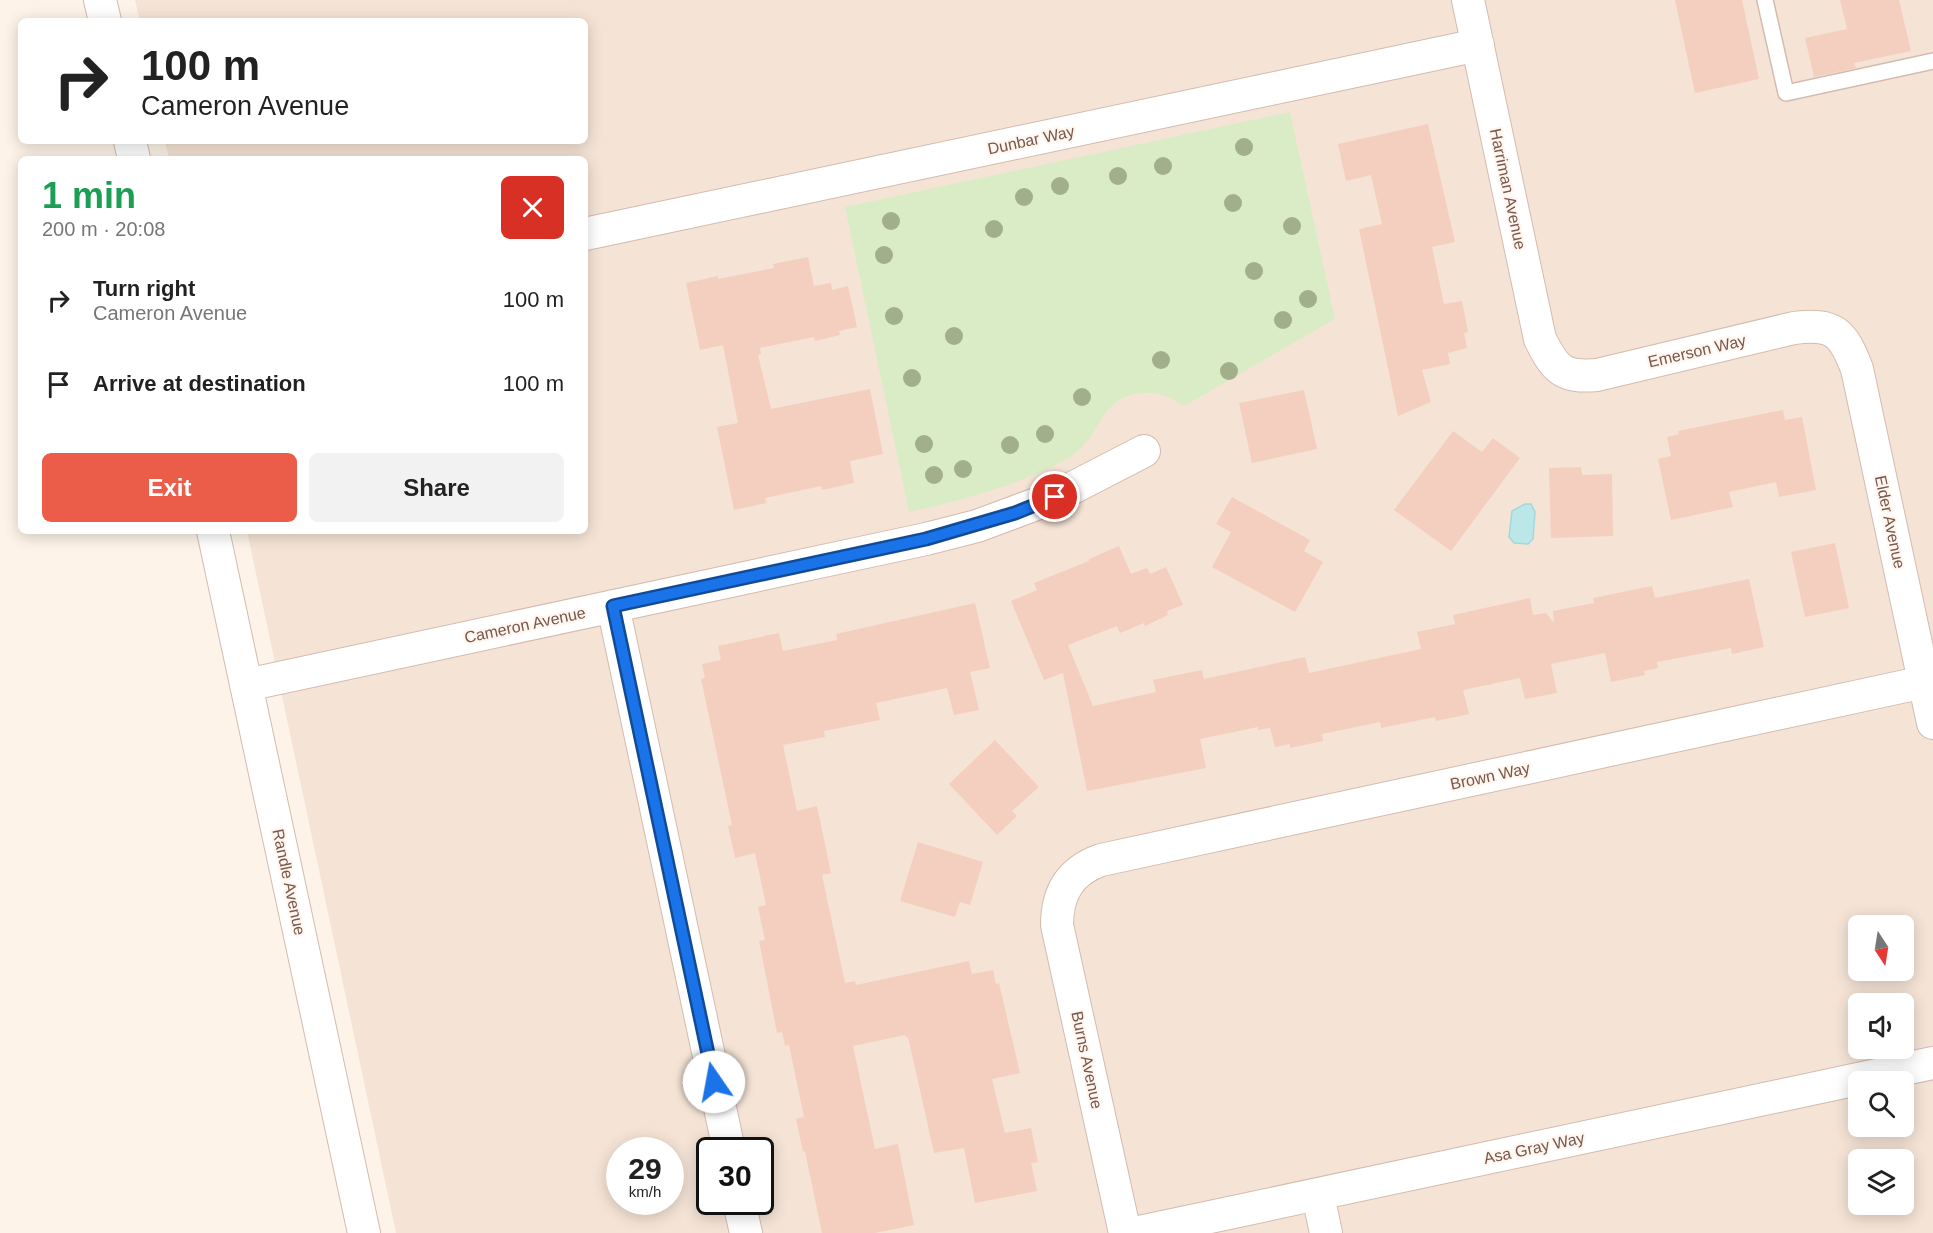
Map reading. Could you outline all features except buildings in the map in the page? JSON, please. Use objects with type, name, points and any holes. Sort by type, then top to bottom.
[{"type":"street","points":[[100,0],[104,18]]},
{"type":"street","name":"Harriman Avenue","points":[[1468,0],[1540,339],[1549,356],[1563,372]]},
{"type":"street","name":"Dunbar Way","points":[[588,233],[1478,45]]},
{"type":"street","name":"Emerson Way","points":[[1563,372],[1577,377],[1597,375],[1794,328],[1814,326],[1831,329]]},
{"type":"street","name":"Elder Avenue","points":[[1831,329],[1848,347],[1857,369],[1933,723]]},
{"type":"street","name":"Cameron Avenue","points":[[246,686],[915,542],[977,526],[1055,497],[1144,451]]},
{"type":"street","name":"Randle Avenue","points":[[214,534],[364,1233]]},
{"type":"street","points":[[613,606],[726,1137]]},
{"type":"street","name":"Brown Way","points":[[1065,887],[1080,870],[1101,860],[1924,682]]},
{"type":"street","name":"Burns Avenue","points":[[1065,887],[1057,910],[1057,925],[1125,1233]]},
{"type":"street","name":"Asa Gray Way","points":[[1135,1233],[1933,1063]]},
{"type":"street","points":[[1318,1195],[1326,1233]]},
{"type":"street","points":[[743,1215],[746,1233]]},
{"type":"lane","points":[[1765,0],[1786,93],[1933,61]]},
{"type":"shaded area","points":[[135,0],[1933,0],[1933,1233],[396,1233],[248,534],[588,534],[588,156],[168,156],[166,144],[588,144],[588,18],[139,18]]},
{"type":"green space","points":[[1290,112],[1335,319],[1184,406],[1171,398],[1158,394],[1143,393],[1128,396],[1111,407],[1077,452],[1041,472],[996,489],[909,512],[845,207]]},
{"type":"water","points":[[1525,504],[1531,504],[1535,512],[1533,539],[1528,544],[1514,543],[1509,537],[1512,511]]},
{"type":"route","points":[[714,1082],[613,606],[926,539],[977,526],[1055,497]]}]
